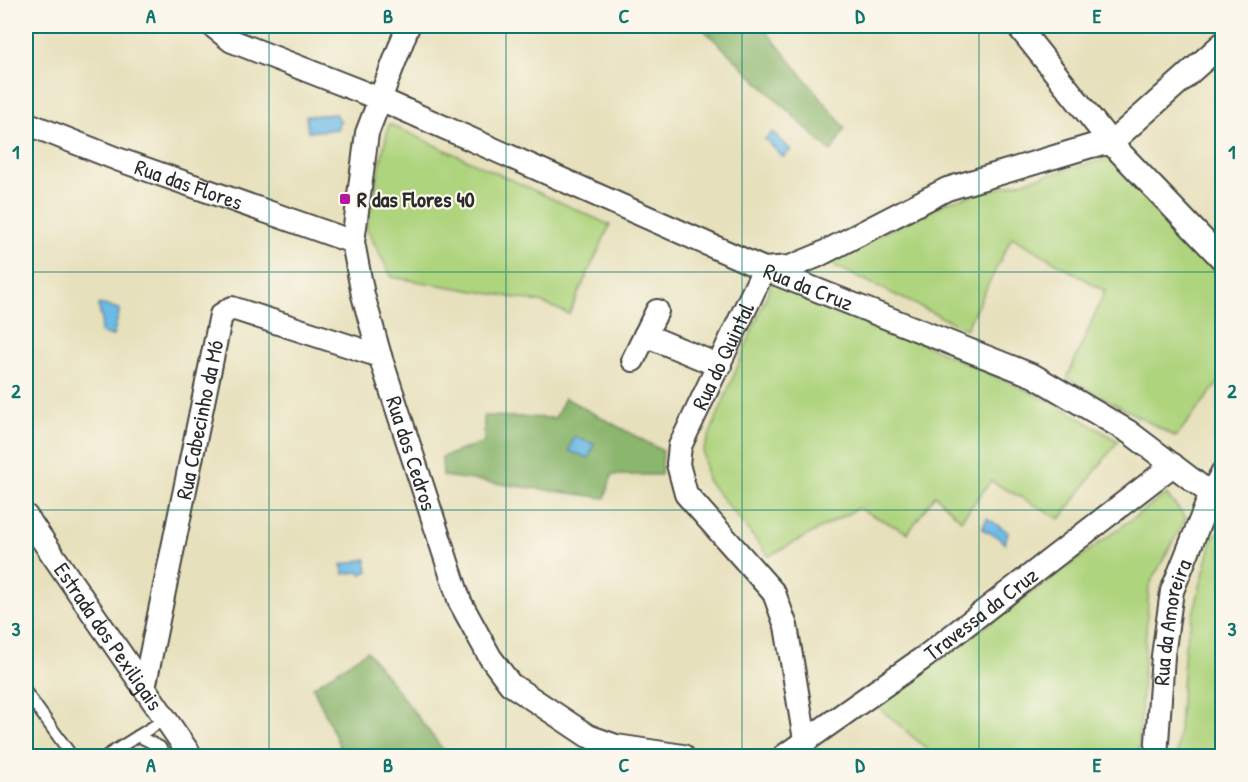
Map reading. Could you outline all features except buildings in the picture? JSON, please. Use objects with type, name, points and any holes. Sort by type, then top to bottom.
[{"type":"street","name":"Rua da Cruz","points":[[213,26],[232,41],[380,99],[764,269],[1034,376],[1129,432],[1217,496]]},
{"type":"street","name":"Rua dos Cedros","points":[[408,26],[367,133],[353,242],[363,295],[380,356],[460,602],[490,657],[510,684],[588,736],[616,746],[683,756]]},
{"type":"street","points":[[1018,26],[1111,143],[1222,260]]},
{"type":"street","points":[[764,269],[790,267],[817,256],[946,189],[1090,146],[1111,143],[1222,44]]},
{"type":"street","name":"Rua das Flores","points":[[26,123],[117,159],[353,242]]},
{"type":"street","name":"Rua do Quintal","points":[[764,269],[720,366],[680,446],[678,464],[686,494],[774,593],[786,626],[805,740]]},
{"type":"street","name":"Rua Cabecinho da Mó","points":[[144,688],[221,315],[232,308],[380,356]]},
{"type":"street","points":[[633,360],[657,311]]},
{"type":"street","points":[[645,335],[720,366]]},
{"type":"street","name":"Travessa da Cruz","points":[[784,756],[926,656],[1173,465]]},
{"type":"street","name":"Rua da Amoreira","points":[[1156,756],[1163,656],[1172,591],[1217,496],[1222,473]]},
{"type":"street","name":"Estrada dos Pexiligais","points":[[26,516],[191,756]]},
{"type":"lane","points":[[26,692],[72,756]]},
{"type":"lane","points":[[106,756],[165,719]]},
{"type":"lane","points":[[138,736],[160,747],[166,756]]},
{"type":"green space","points":[[700,26],[762,26],[845,128],[831,152]]},
{"type":"green space","points":[[389,124],[610,225],[569,314],[540,302],[392,277],[366,228]]},
{"type":"green space","points":[[1113,157],[1222,278],[1222,378],[1176,437],[1067,378],[1105,291],[1012,237],[966,329],[825,261],[947,202]]},
{"type":"green space","points":[[774,277],[1055,403],[1118,441],[1060,519],[991,481],[961,520],[935,495],[908,533],[858,508],[769,556],[707,480],[703,451]]},
{"type":"green space","points":[[565,398],[663,451],[661,475],[612,475],[605,498],[443,476],[442,457],[484,442],[484,416],[555,418]]},
{"type":"green space","points":[[1166,494],[1186,518],[1149,586],[1138,756],[935,756],[877,706]]},
{"type":"green space","points":[[1222,529],[1222,756],[1177,756],[1185,645],[1213,537]]},
{"type":"green space","points":[[367,651],[448,756],[344,756],[313,687]]},
{"type":"water","points":[[336,114],[341,121],[338,129],[308,132],[306,116]]},
{"type":"water","points":[[773,132],[791,150],[783,157],[765,139]]},
{"type":"water","points":[[99,304],[120,309],[113,336],[100,333],[102,319]]},
{"type":"water","points":[[574,437],[594,444],[589,458],[569,451]]},
{"type":"water","points":[[987,518],[1008,532],[1005,544],[998,537],[982,529]]},
{"type":"water","points":[[366,559],[368,571],[362,574],[358,572],[344,574],[341,565]]},
{"type":"place","name":"R das Flores 40","points":[[345,199]]}]
